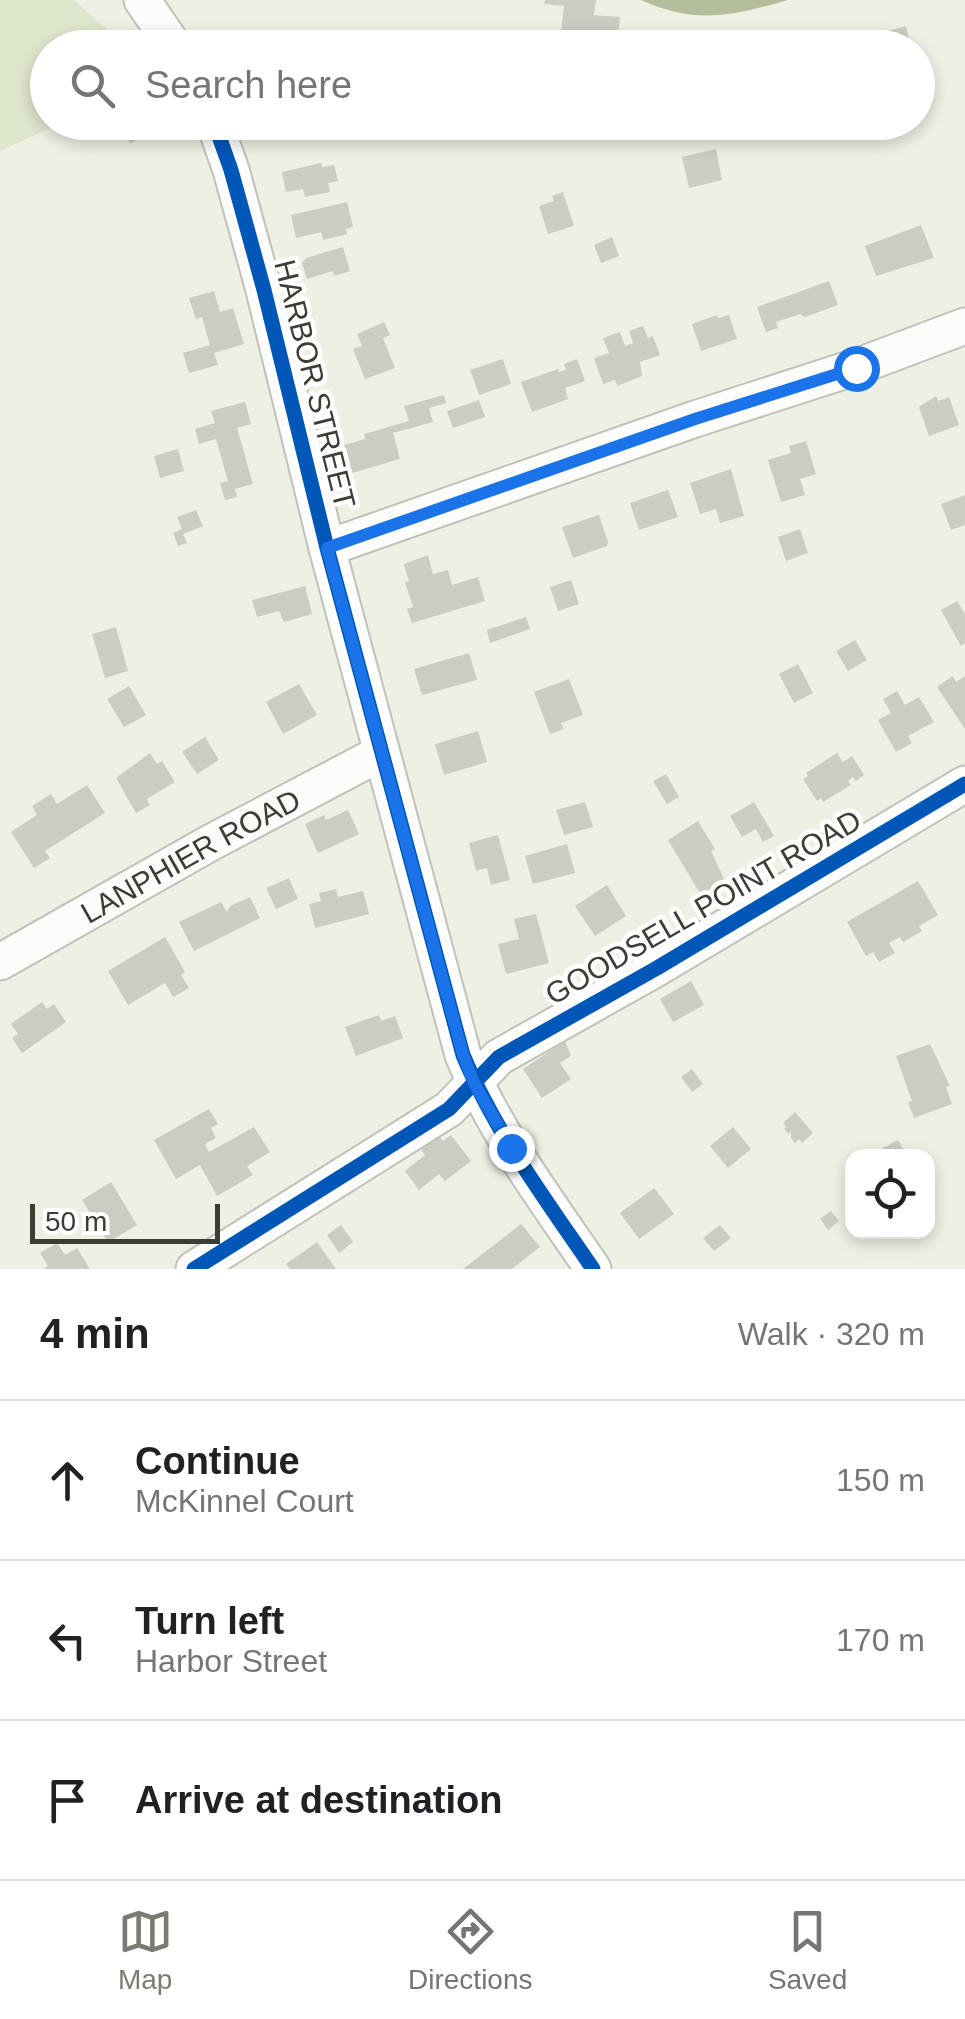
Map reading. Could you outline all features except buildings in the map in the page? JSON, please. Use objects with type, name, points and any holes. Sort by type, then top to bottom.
[{"type":"street","points":[[142,0],[163,30]]},
{"type":"street","name":"HARBOR STREET","points":[[220,140],[259,273],[450,1012],[474,1083],[511,1148],[593,1269]]},
{"type":"street","points":[[327,548],[695,419],[856,368],[965,326]]},
{"type":"street","name":"LANPHIER ROAD","points":[[0,962],[210,843],[382,753]]},
{"type":"street","name":"GOODSELL POINT ROAD","points":[[194,1269],[449,1109],[499,1057],[960,798]]},
{"type":"shaded area","points":[[0,0],[74,0],[107,30],[30,30],[30,137],[0,151]]},
{"type":"shaded area","points":[[641,0],[788,0],[731,14],[697,15]]},
{"type":"cycle path","points":[[220,140],[264,290],[327,548],[463,1055],[506,1138],[593,1269]]},
{"type":"cycle path","points":[[194,1269],[449,1109],[499,1057],[657,968],[965,784]]},
{"type":"route","points":[[511,1148],[474,1083],[463,1055],[327,548],[695,419],[856,368]]}]
